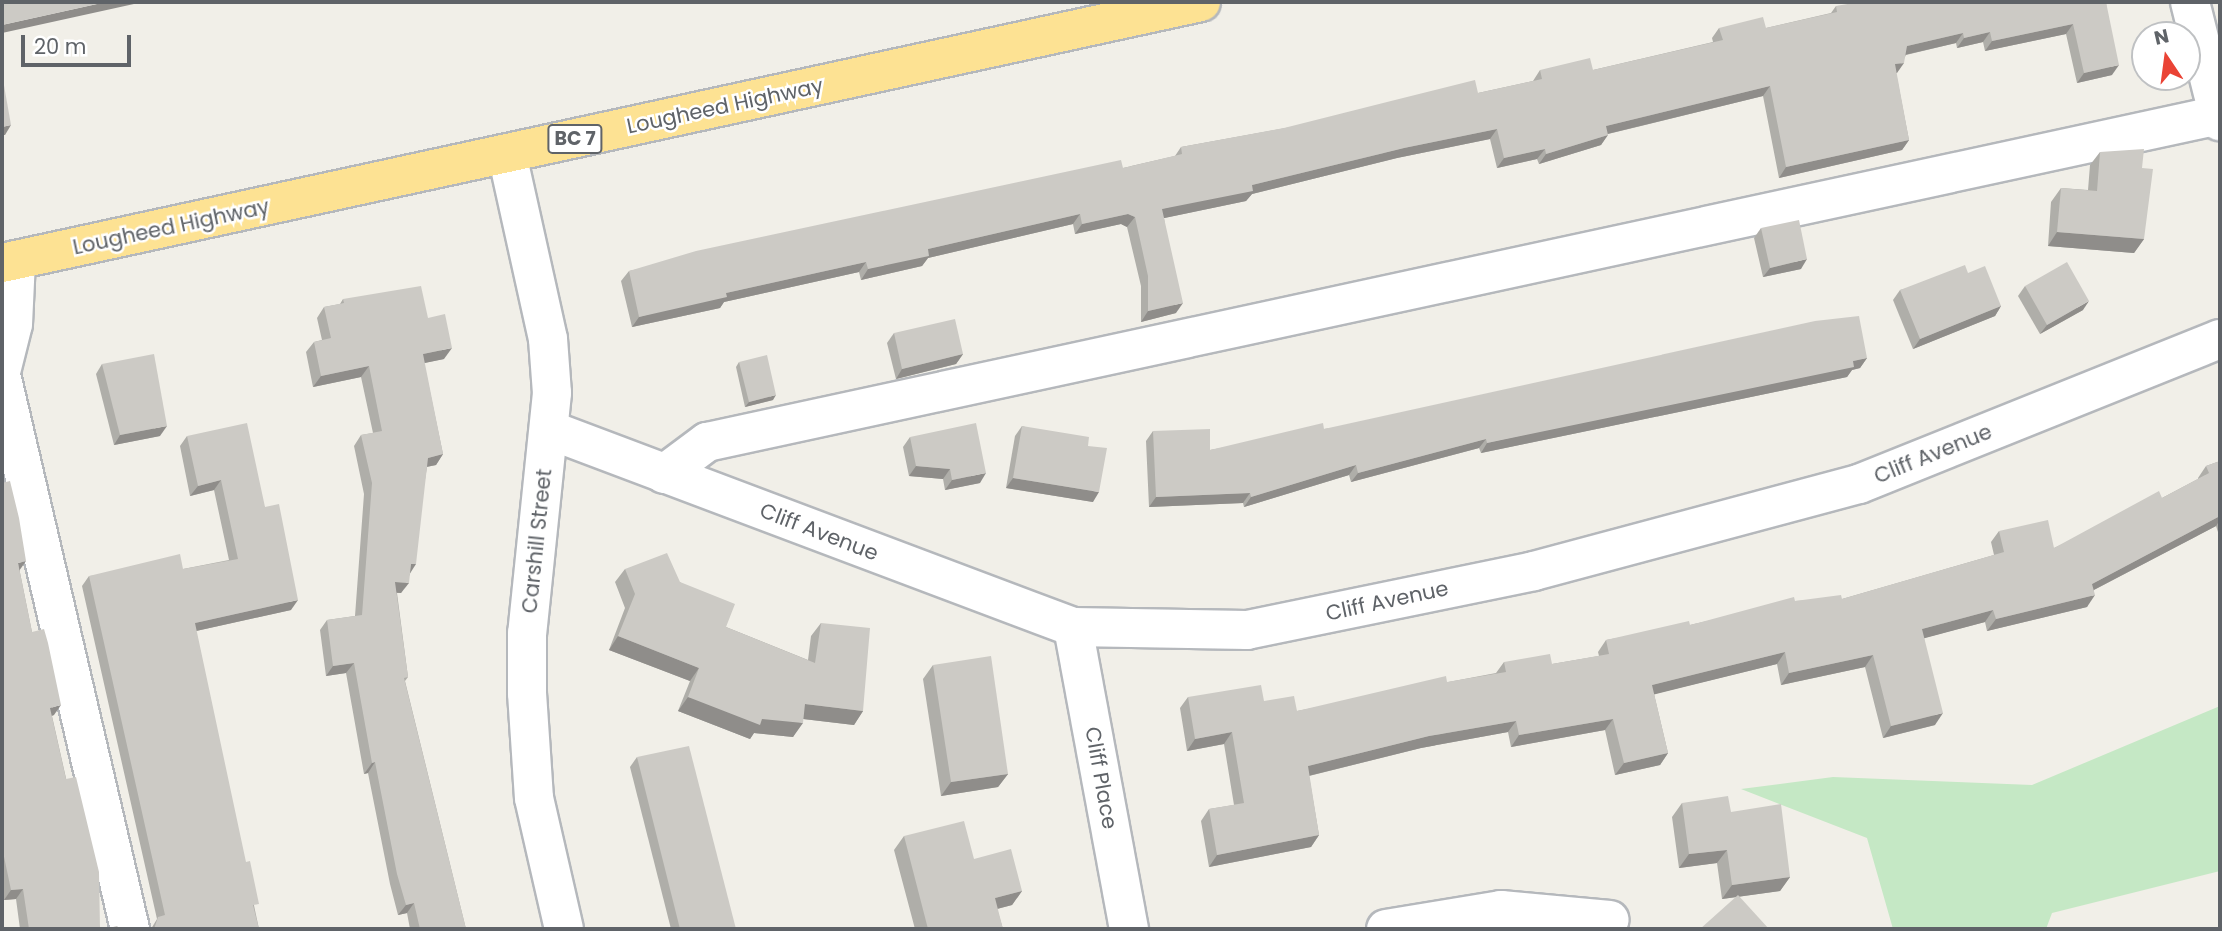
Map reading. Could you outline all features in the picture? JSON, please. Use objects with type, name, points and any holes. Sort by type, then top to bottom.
[{"type":"highway","name":"Lougheed Highway","points":[[9,261],[507,155],[1132,9],[1201,2]]},
{"type":"street","points":[[664,474],[707,442],[2220,117],[2190,2]]},
{"type":"street","name":"Carshill Street","points":[[507,155],[548,339],[550,430],[527,633],[527,693],[534,799],[564,929]]},
{"type":"street","points":[[2,368],[13,324],[9,261]]},
{"type":"street","name":"Cliff Avenue","points":[[550,430],[1073,627],[1247,630],[1534,571],[1859,484],[2220,339]]},
{"type":"street","points":[[2,379],[130,929]]},
{"type":"street","name":"Cliff Place","points":[[1073,627],[1129,929]]},
{"type":"street","points":[[1386,929],[1501,910],[1610,920]]},
{"type":"green space","points":[[2220,706],[2220,871],[2052,913],[2046,929],[1893,929],[1867,838],[1741,789],[1833,777],[2032,785]]},
{"type":"building","points":[[2,2],[106,2],[2,25]]},
{"type":"building","points":[[1859,2],[2106,2],[2119,65],[2084,73],[2073,24],[1992,41],[1990,32],[1964,38],[1963,33],[1907,46],[1904,63],[1895,64],[1909,140],[1786,167],[1770,86],[1606,126],[1608,135],[1546,154],[1545,149],[1504,158],[1497,129],[1404,148],[1252,185],[1253,191],[1162,209],[1183,303],[1148,311],[1148,276],[1135,217],[1128,214],[1082,224],[1080,214],[928,249],[929,256],[868,269],[866,262],[726,293],[727,297],[639,317],[629,271],[696,251],[1121,160],[1123,168],[1182,154],[1181,147],[1284,128],[1475,80],[1478,93],[1542,79],[1540,70],[1590,58],[1593,70],[1723,40],[1719,28],[1763,17],[1766,28],[1837,12],[1836,6]]},
{"type":"building","points":[[2,74],[11,125],[2,127]]},
{"type":"building","points":[[2144,149],[2142,168],[2153,169],[2144,239],[2057,232],[2061,188],[2097,191],[2100,152]]},
{"type":"building","points":[[1799,220],[1807,259],[1770,268],[1761,228]]},
{"type":"building","points":[[2067,262],[2089,301],[2047,325],[2025,286]]},
{"type":"building","points":[[1965,265],[1968,273],[1985,266],[2001,306],[1920,339],[1900,290]]},
{"type":"building","points":[[421,286],[428,318],[445,314],[452,348],[423,354],[443,454],[428,458],[416,564],[411,564],[409,583],[395,582],[408,677],[404,678],[466,929],[420,929],[414,903],[406,905],[397,874],[375,762],[372,763],[354,663],[333,666],[327,620],[362,615],[372,483],[361,435],[382,431],[369,366],[321,376],[314,342],[331,338],[324,307],[344,303],[343,299]]},
{"type":"building","points":[[1859,316],[1867,358],[1853,361],[1854,367],[1487,443],[1486,439],[1358,473],[1356,465],[1251,497],[1250,493],[1156,497],[1153,431],[1210,429],[1210,450],[1323,423],[1324,429],[1815,321]]},
{"type":"building","points":[[955,319],[963,354],[902,369],[894,333]]},
{"type":"building","points":[[154,354],[167,426],[120,435],[102,364]]},
{"type":"building","points":[[767,355],[776,395],[749,402],[739,362]]},
{"type":"building","points":[[247,423],[265,507],[279,504],[298,600],[195,623],[246,862],[250,861],[259,904],[253,905],[259,929],[154,929],[158,917],[165,915],[89,576],[180,554],[183,569],[238,559],[221,480],[198,486],[187,436]]},
{"type":"building","points":[[976,423],[986,473],[952,480],[950,469],[916,466],[910,437]]},
{"type":"building","points":[[1022,426],[1089,437],[1088,446],[1107,448],[1099,492],[1013,478]]},
{"type":"building","points":[[2220,461],[2220,516],[2092,584],[2095,595],[1996,619],[1993,610],[1922,629],[1943,713],[1891,726],[1873,655],[1789,673],[1785,652],[1652,685],[1668,753],[1624,763],[1613,719],[1519,735],[1516,721],[1429,736],[1308,766],[1319,835],[1217,855],[1209,809],[1244,803],[1232,732],[1195,739],[1188,697],[1261,685],[1264,701],[1294,696],[1297,711],[1446,676],[1447,682],[1506,672],[1504,662],[1550,654],[1552,664],[1609,654],[1606,640],[1689,621],[1690,625],[1794,597],[1795,601],[1841,595],[1842,599],[2004,552],[1999,531],[2048,520],[2054,548],[2159,491],[2162,498],[2209,473],[2206,466]]},
{"type":"building","points":[[10,481],[26,561],[18,563],[32,632],[44,629],[48,643],[61,705],[50,708],[66,779],[76,777],[99,872],[100,929],[29,929],[23,889],[11,890],[2,847],[2,483]]},
{"type":"building","points":[[667,553],[680,582],[735,604],[726,627],[815,663],[821,623],[870,628],[863,711],[805,704],[803,723],[762,719],[760,725],[688,697],[699,668],[618,636],[635,594],[625,569]]},
{"type":"building","points":[[991,656],[1008,774],[951,782],[933,665]]},
{"type":"building","points":[[689,746],[736,929],[680,929],[637,757]]},
{"type":"building","points":[[1728,796],[1731,812],[1781,804],[1790,877],[1732,885],[1727,850],[1689,854],[1682,803]]},
{"type":"building","points":[[964,821],[974,859],[1011,849],[1022,891],[995,898],[1003,929],[928,929],[904,836]]},
{"type":"building","points":[[1738,895],[1769,929],[1700,929]]}]
